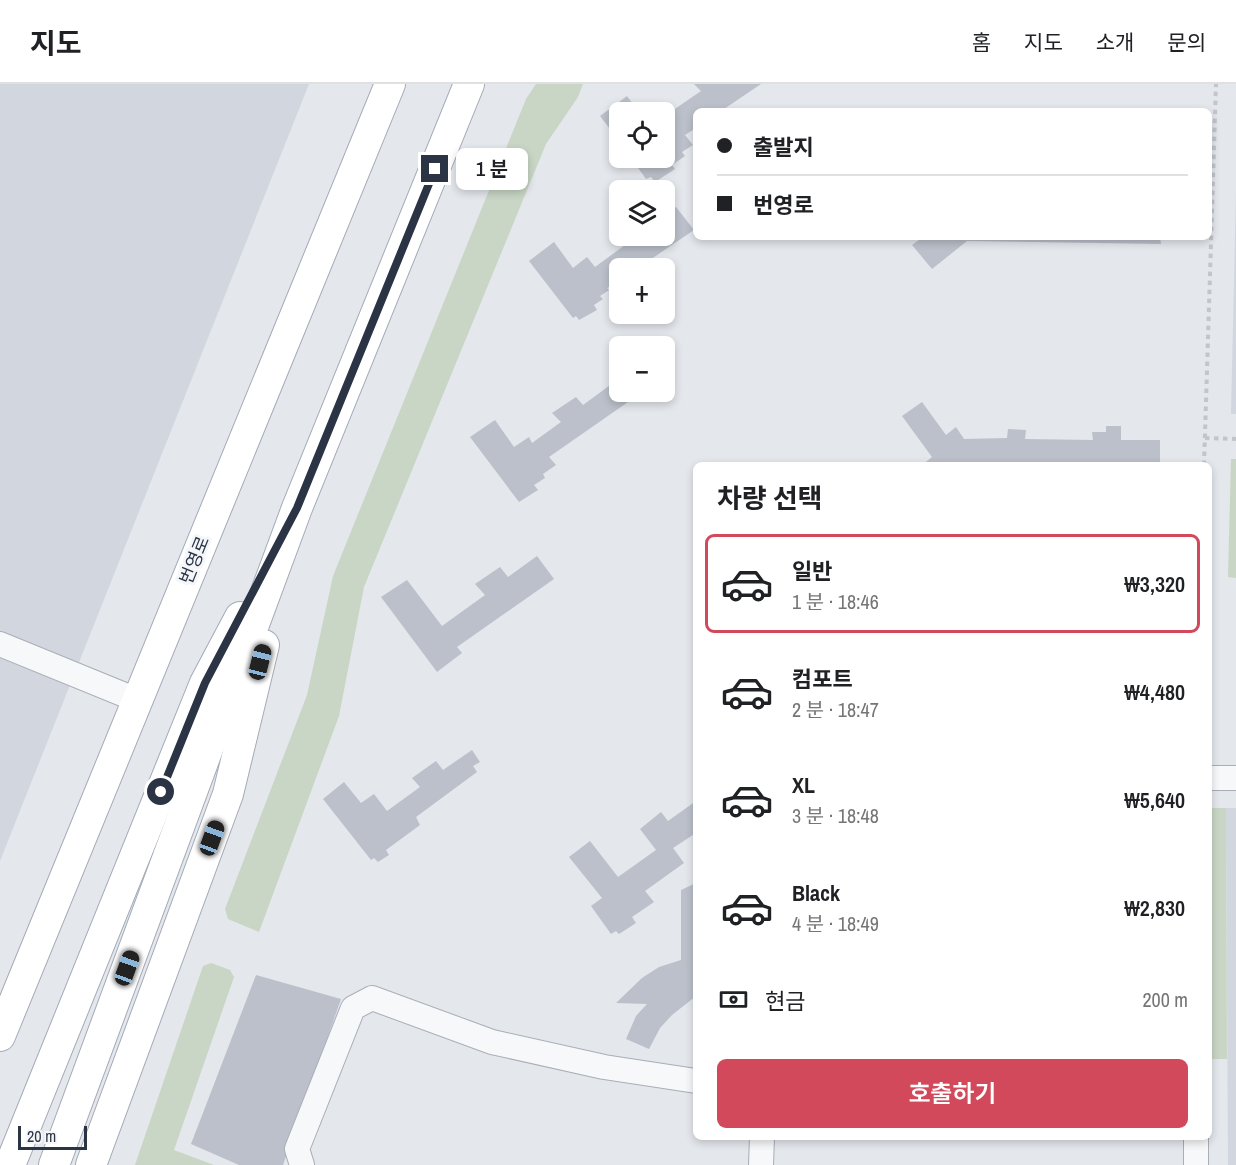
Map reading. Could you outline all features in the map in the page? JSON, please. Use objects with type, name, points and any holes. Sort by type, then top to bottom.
[{"type":"main road","name":"번영로","points":[[0,1036],[390,84]]},
{"type":"main road","points":[[54,1165],[297,508],[469,84]]},
{"type":"main road","points":[[10,1165],[205,683],[297,508]]},
{"type":"main road","points":[[91,1165],[228,794],[297,508]]},
{"type":"street","points":[[0,644],[137,700]]},
{"type":"street","points":[[1212,778],[1236,778]]},
{"type":"street","points":[[302,1165],[297,1149],[353,1008],[372,998],[492,1042],[604,1067],[693,1081]]},
{"type":"street","points":[[761,1165],[762,1140]]},
{"type":"street","points":[[1196,1140],[1196,1165]]},
{"type":"path","points":[[1212,213],[1216,84]]},
{"type":"path","points":[[1204,462],[1211,240]]},
{"type":"path","points":[[1205,438],[1236,439]]},
{"type":"shaded area","points":[[0,84],[309,84],[0,861]]},
{"type":"shaded area","points":[[1236,190],[1236,414],[1231,414]]},
{"type":"shaded area","points":[[1226,808],[1236,808],[1236,1165],[1228,1165]]},
{"type":"green space","points":[[536,84],[583,84],[578,97],[546,144],[364,587],[339,716],[259,932],[228,919],[225,909],[307,695],[333,576],[526,99]]},
{"type":"green space","points":[[1231,459],[1236,459],[1236,578],[1228,577]]},
{"type":"green space","points":[[1212,808],[1226,808],[1227,1059],[1212,1059]]},
{"type":"green space","points":[[211,963],[230,970],[234,977],[174,1150],[214,1165],[135,1165],[203,966]]},
{"type":"building","points":[[694,84],[761,84],[725,108],[693,108],[693,130],[685,135],[693,145],[682,152],[685,156],[675,163],[675,109],[701,91]]},
{"type":"building","points":[[627,96],[632,102],[619,102]]},
{"type":"building","points":[[609,109],[609,128],[600,116]]},
{"type":"building","points":[[638,168],[675,169],[658,180],[653,180],[651,177],[646,179]]},
{"type":"building","points":[[676,207],[693,231],[675,243],[675,208]]},
{"type":"building","points":[[919,240],[1160,240],[1161,244],[967,241],[932,269],[912,245]]},
{"type":"building","points":[[554,242],[573,268],[587,257],[595,267],[624,246],[670,246],[653,258],[609,258],[609,287],[607,288],[609,290],[600,296],[603,299],[594,305],[597,310],[579,320],[576,316],[573,318],[529,261]]},
{"type":"building","points":[[609,386],[609,402],[628,402],[549,457],[556,465],[543,474],[545,478],[534,485],[538,490],[519,502],[470,437],[495,420],[514,447],[529,437],[532,443],[561,422],[552,413],[576,397],[583,405]]},
{"type":"building","points":[[922,402],[946,435],[956,427],[964,439],[1007,438],[1008,429],[1026,430],[1025,439],[1093,440],[1092,432],[1106,432],[1106,426],[1121,426],[1121,440],[1160,440],[1160,462],[926,462],[932,457],[902,416]]},
{"type":"building","points":[[537,556],[554,579],[457,647],[462,653],[437,672],[381,597],[407,580],[442,626],[485,595],[475,584],[500,567],[508,577]]},
{"type":"building","points":[[472,750],[480,762],[473,766],[477,772],[416,817],[420,825],[386,850],[389,855],[378,862],[374,858],[371,860],[323,799],[344,782],[361,803],[374,794],[387,811],[420,787],[412,778],[436,761],[443,770]]},
{"type":"building","points":[[693,803],[693,835],[673,848],[684,863],[645,891],[654,902],[632,917],[636,923],[619,934],[616,931],[611,934],[591,906],[602,898],[569,857],[590,841],[618,877],[656,850],[640,829],[661,812],[668,821]]},
{"type":"building","points":[[693,884],[693,998],[660,1028],[649,1049],[626,1039],[636,1016],[647,1004],[616,1003],[642,978],[659,967],[681,960],[681,890]]},
{"type":"building","points":[[256,975],[341,999],[283,1165],[239,1165],[191,1144]]},
{"type":"route","points":[[161,792],[205,683],[297,508],[435,169]]}]
